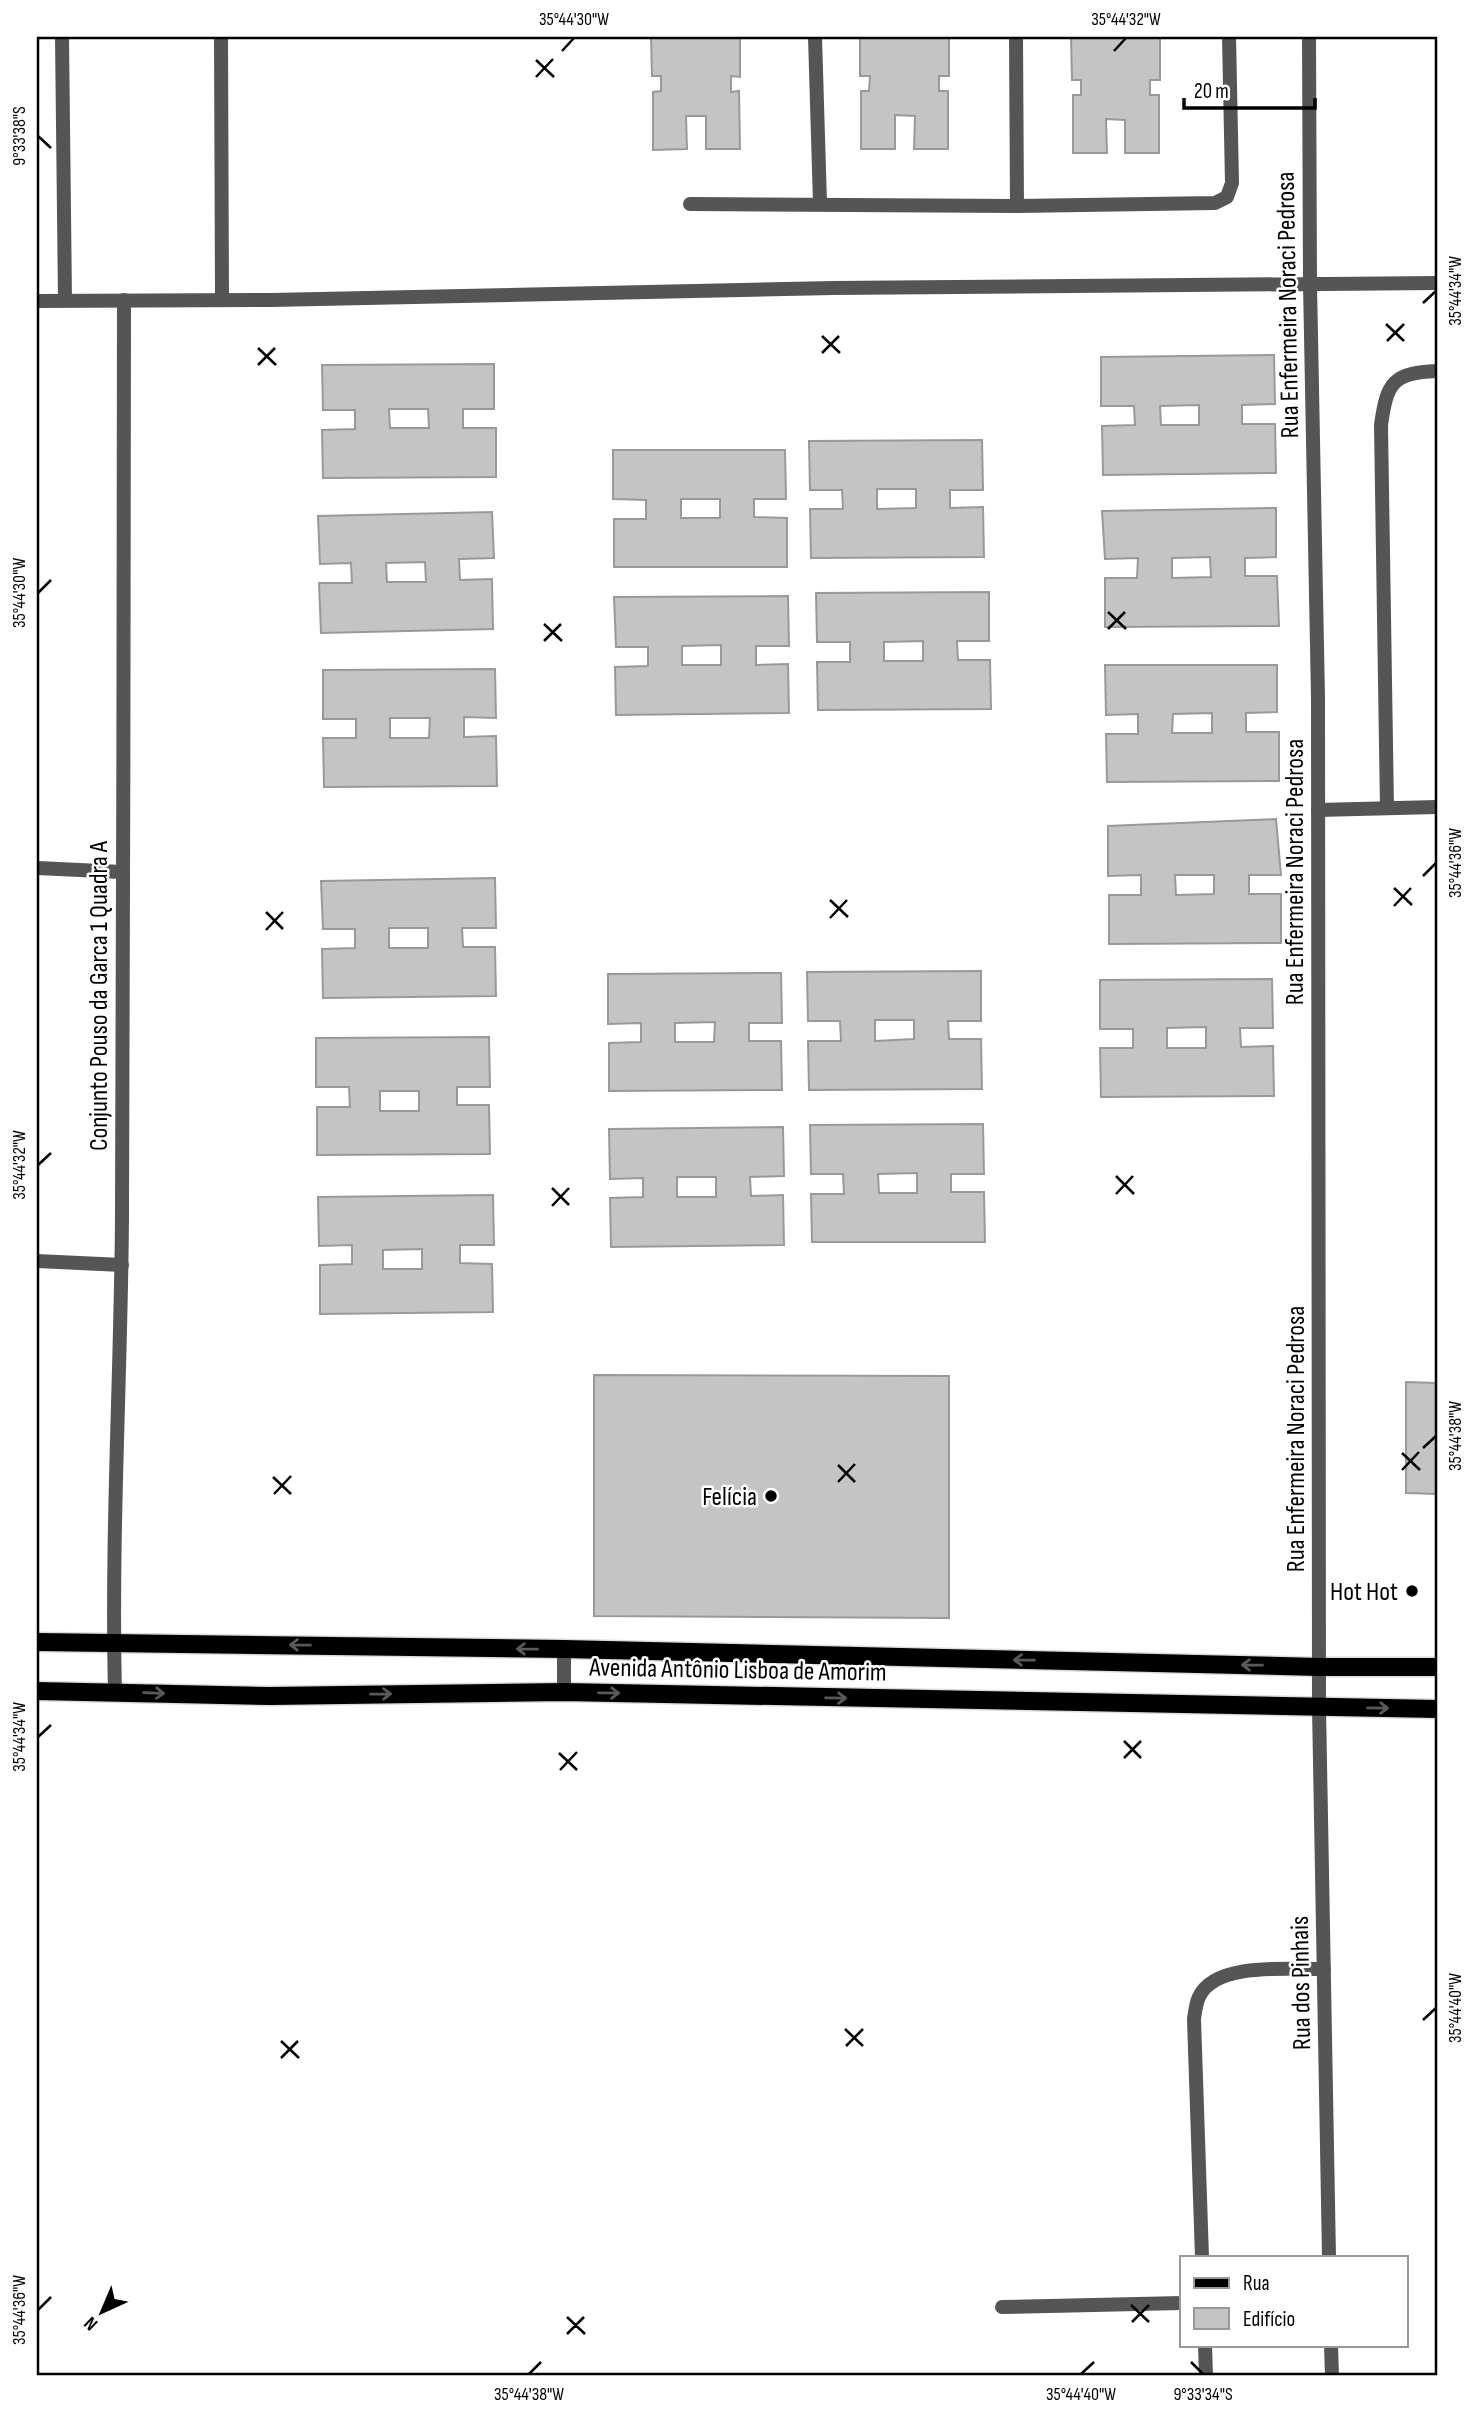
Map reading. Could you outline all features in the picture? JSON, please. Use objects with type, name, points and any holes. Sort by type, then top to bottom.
[{"type":"main road","name":"Avenida Antônio Lisboa de Amorim","points":[[37,1642],[564,1649],[1320,1667],[1437,1667]]},
{"type":"main road","name":"Avenida Antônio Lisboa de Amorim","points":[[37,1690],[270,1696],[564,1692],[1437,1709]]},
{"type":"street","points":[[62,37],[65,300]]},
{"type":"street","points":[[222,37],[222,300]]},
{"type":"street","points":[[815,37],[820,203]]},
{"type":"street","points":[[1016,37],[1017,206]]},
{"type":"street","points":[[690,204],[1017,206],[1215,203],[1227,197],[1232,183],[1229,37]]},
{"type":"street","name":"Rua Enfermeira Noraci Pedrosa","points":[[1308,37],[1318,810],[1319,1707]]},
{"type":"street","points":[[37,301],[1437,283]]},
{"type":"street","name":"Conjunto Pouso da Garca 1 Quadra A","points":[[115,1692],[122,1265],[124,300]]},
{"type":"street","points":[[1387,808],[1381,425],[1385,397],[1395,382],[1411,372],[1437,371]]},
{"type":"street","points":[[1318,810],[1437,807]]},
{"type":"street","points":[[37,868],[122,872]]},
{"type":"street","points":[[37,1261],[122,1265]]},
{"type":"street","points":[[564,1649],[564,1692]]},
{"type":"street","name":"Rua dos Pinhais","points":[[1319,1707],[1329,2256]]},
{"type":"street","points":[[1202,2256],[1194,2019],[1199,1996],[1215,1978],[1237,1972],[1324,1969]]},
{"type":"street","points":[[1002,2307],[1180,2303]]},
{"type":"street","points":[[1205,2346],[1206,2376]]},
{"type":"street","points":[[1331,2346],[1332,2376]]},
{"type":"building","points":[[651,37],[740,37],[740,77],[731,76],[731,92],[739,91],[740,149],[706,149],[706,116],[686,116],[687,149],[653,150],[653,92],[661,91],[661,76],[652,76]]},
{"type":"building","points":[[860,37],[949,37],[949,76],[939,76],[939,91],[948,91],[948,149],[914,149],[915,116],[895,115],[895,149],[861,149],[861,91],[869,91],[870,76],[860,76]]},
{"type":"building","points":[[1071,37],[1160,37],[1160,80],[1150,80],[1150,95],[1159,95],[1159,153],[1125,153],[1125,120],[1106,119],[1107,153],[1073,153],[1073,95],[1081,95],[1081,80],[1072,80]]},
{"type":"building","points":[[1274,355],[1275,404],[1242,405],[1242,424],[1275,424],[1276,473],[1103,475],[1102,426],[1135,425],[1134,406],[1101,406],[1101,357]],"holes":[[[1199,405],[1199,425],[1161,425],[1160,406]]]},
{"type":"building","points":[[494,364],[494,409],[463,409],[463,428],[496,428],[496,477],[323,478],[322,430],[355,429],[355,410],[323,410],[322,365]],"holes":[[[389,409],[428,409],[429,428],[390,428]]]},
{"type":"building","points":[[982,440],[983,490],[950,490],[950,508],[983,507],[984,557],[811,558],[810,509],[843,509],[842,490],[810,490],[809,441]],"holes":[[[877,489],[916,489],[916,508],[877,509]]]},
{"type":"building","points":[[613,450],[785,450],[786,499],[754,499],[754,517],[787,518],[787,567],[614,567],[614,519],[646,519],[646,500],[613,499]],"holes":[[[681,499],[720,499],[720,518],[681,518]]]},
{"type":"building","points":[[1276,508],[1276,557],[1245,558],[1245,576],[1277,576],[1279,626],[1105,627],[1105,578],[1137,578],[1138,558],[1105,559],[1102,511]],"holes":[[[1210,557],[1211,577],[1172,578],[1172,558]]]},
{"type":"building","points":[[492,512],[494,558],[459,559],[460,580],[492,579],[493,629],[321,633],[319,583],[352,583],[351,563],[320,564],[318,516]],"holes":[[[425,562],[426,582],[387,582],[386,563]]]},
{"type":"building","points":[[989,592],[989,641],[957,641],[958,660],[990,660],[991,709],[818,710],[817,662],[850,662],[850,642],[817,642],[816,593]],"holes":[[[923,641],[923,661],[884,661],[884,642]]]},
{"type":"building","points":[[788,596],[789,646],[756,646],[756,665],[788,664],[789,713],[616,715],[615,667],[648,666],[648,647],[616,647],[614,597]],"holes":[[[721,645],[721,665],[682,665],[682,646]]]},
{"type":"building","points":[[1105,665],[1277,665],[1277,712],[1246,713],[1246,732],[1279,732],[1279,781],[1107,782],[1106,734],[1138,734],[1138,714],[1106,715]],"holes":[[[1212,713],[1212,733],[1172,733],[1173,714]]]},
{"type":"building","points":[[495,669],[496,718],[464,717],[464,737],[496,736],[497,786],[324,787],[323,738],[356,738],[356,719],[323,719],[323,670]],"holes":[[[390,718],[430,718],[429,738],[390,738]]]},
{"type":"building","points":[[1276,819],[1281,875],[1249,875],[1249,894],[1281,894],[1281,943],[1109,944],[1109,895],[1141,895],[1141,875],[1108,876],[1108,826]],"holes":[[[1175,875],[1214,875],[1214,894],[1176,895]]]},
{"type":"building","points":[[495,878],[496,928],[462,928],[463,947],[495,947],[496,996],[323,998],[322,949],[355,948],[355,929],[323,929],[321,881]],"holes":[[[389,928],[428,928],[428,948],[389,948]]]},
{"type":"building","points":[[981,971],[981,1021],[948,1021],[949,1039],[981,1039],[982,1089],[809,1090],[808,1041],[841,1041],[840,1021],[808,1021],[807,972]],"holes":[[[875,1020],[914,1020],[914,1039],[875,1041]]]},
{"type":"building","points":[[781,973],[782,1023],[749,1023],[749,1041],[781,1041],[782,1090],[609,1091],[609,1043],[641,1042],[641,1023],[608,1024],[608,974]],"holes":[[[715,1022],[714,1042],[675,1042],[675,1023]]]},
{"type":"building","points":[[1272,979],[1273,1028],[1240,1028],[1241,1047],[1273,1046],[1274,1096],[1101,1097],[1100,1048],[1133,1048],[1133,1029],[1100,1029],[1100,980]],"holes":[[[1206,1027],[1206,1048],[1167,1048],[1167,1028]]]},
{"type":"building","points":[[489,1037],[490,1087],[457,1087],[457,1105],[489,1105],[490,1154],[317,1155],[317,1107],[350,1107],[349,1087],[316,1087],[316,1038]],"holes":[[[380,1091],[419,1091],[419,1111],[380,1111]]]},
{"type":"building","points":[[983,1124],[984,1174],[951,1174],[951,1192],[984,1192],[985,1242],[812,1242],[811,1194],[844,1194],[843,1174],[811,1174],[810,1125]],"holes":[[[917,1173],[917,1193],[879,1193],[878,1174]]]},
{"type":"building","points":[[783,1127],[784,1176],[750,1177],[751,1196],[783,1195],[784,1245],[611,1247],[610,1198],[643,1197],[643,1178],[610,1179],[609,1129]],"holes":[[[677,1177],[716,1177],[716,1197],[677,1197]]]},
{"type":"building","points":[[493,1195],[494,1245],[460,1245],[460,1263],[492,1264],[493,1312],[320,1314],[320,1265],[352,1264],[352,1245],[319,1246],[318,1197]],"holes":[[[422,1249],[422,1269],[383,1269],[383,1250]]]},
{"type":"building","name":"Felícia","points":[[594,1375],[949,1376],[949,1618],[594,1616]]},
{"type":"building","points":[[1406,1382],[1437,1383],[1437,1494],[1406,1493]]},
{"type":"place","name":"Felícia","points":[[771,1496]]},
{"type":"place","name":"Hot Hot","points":[[1412,1591]]}]
